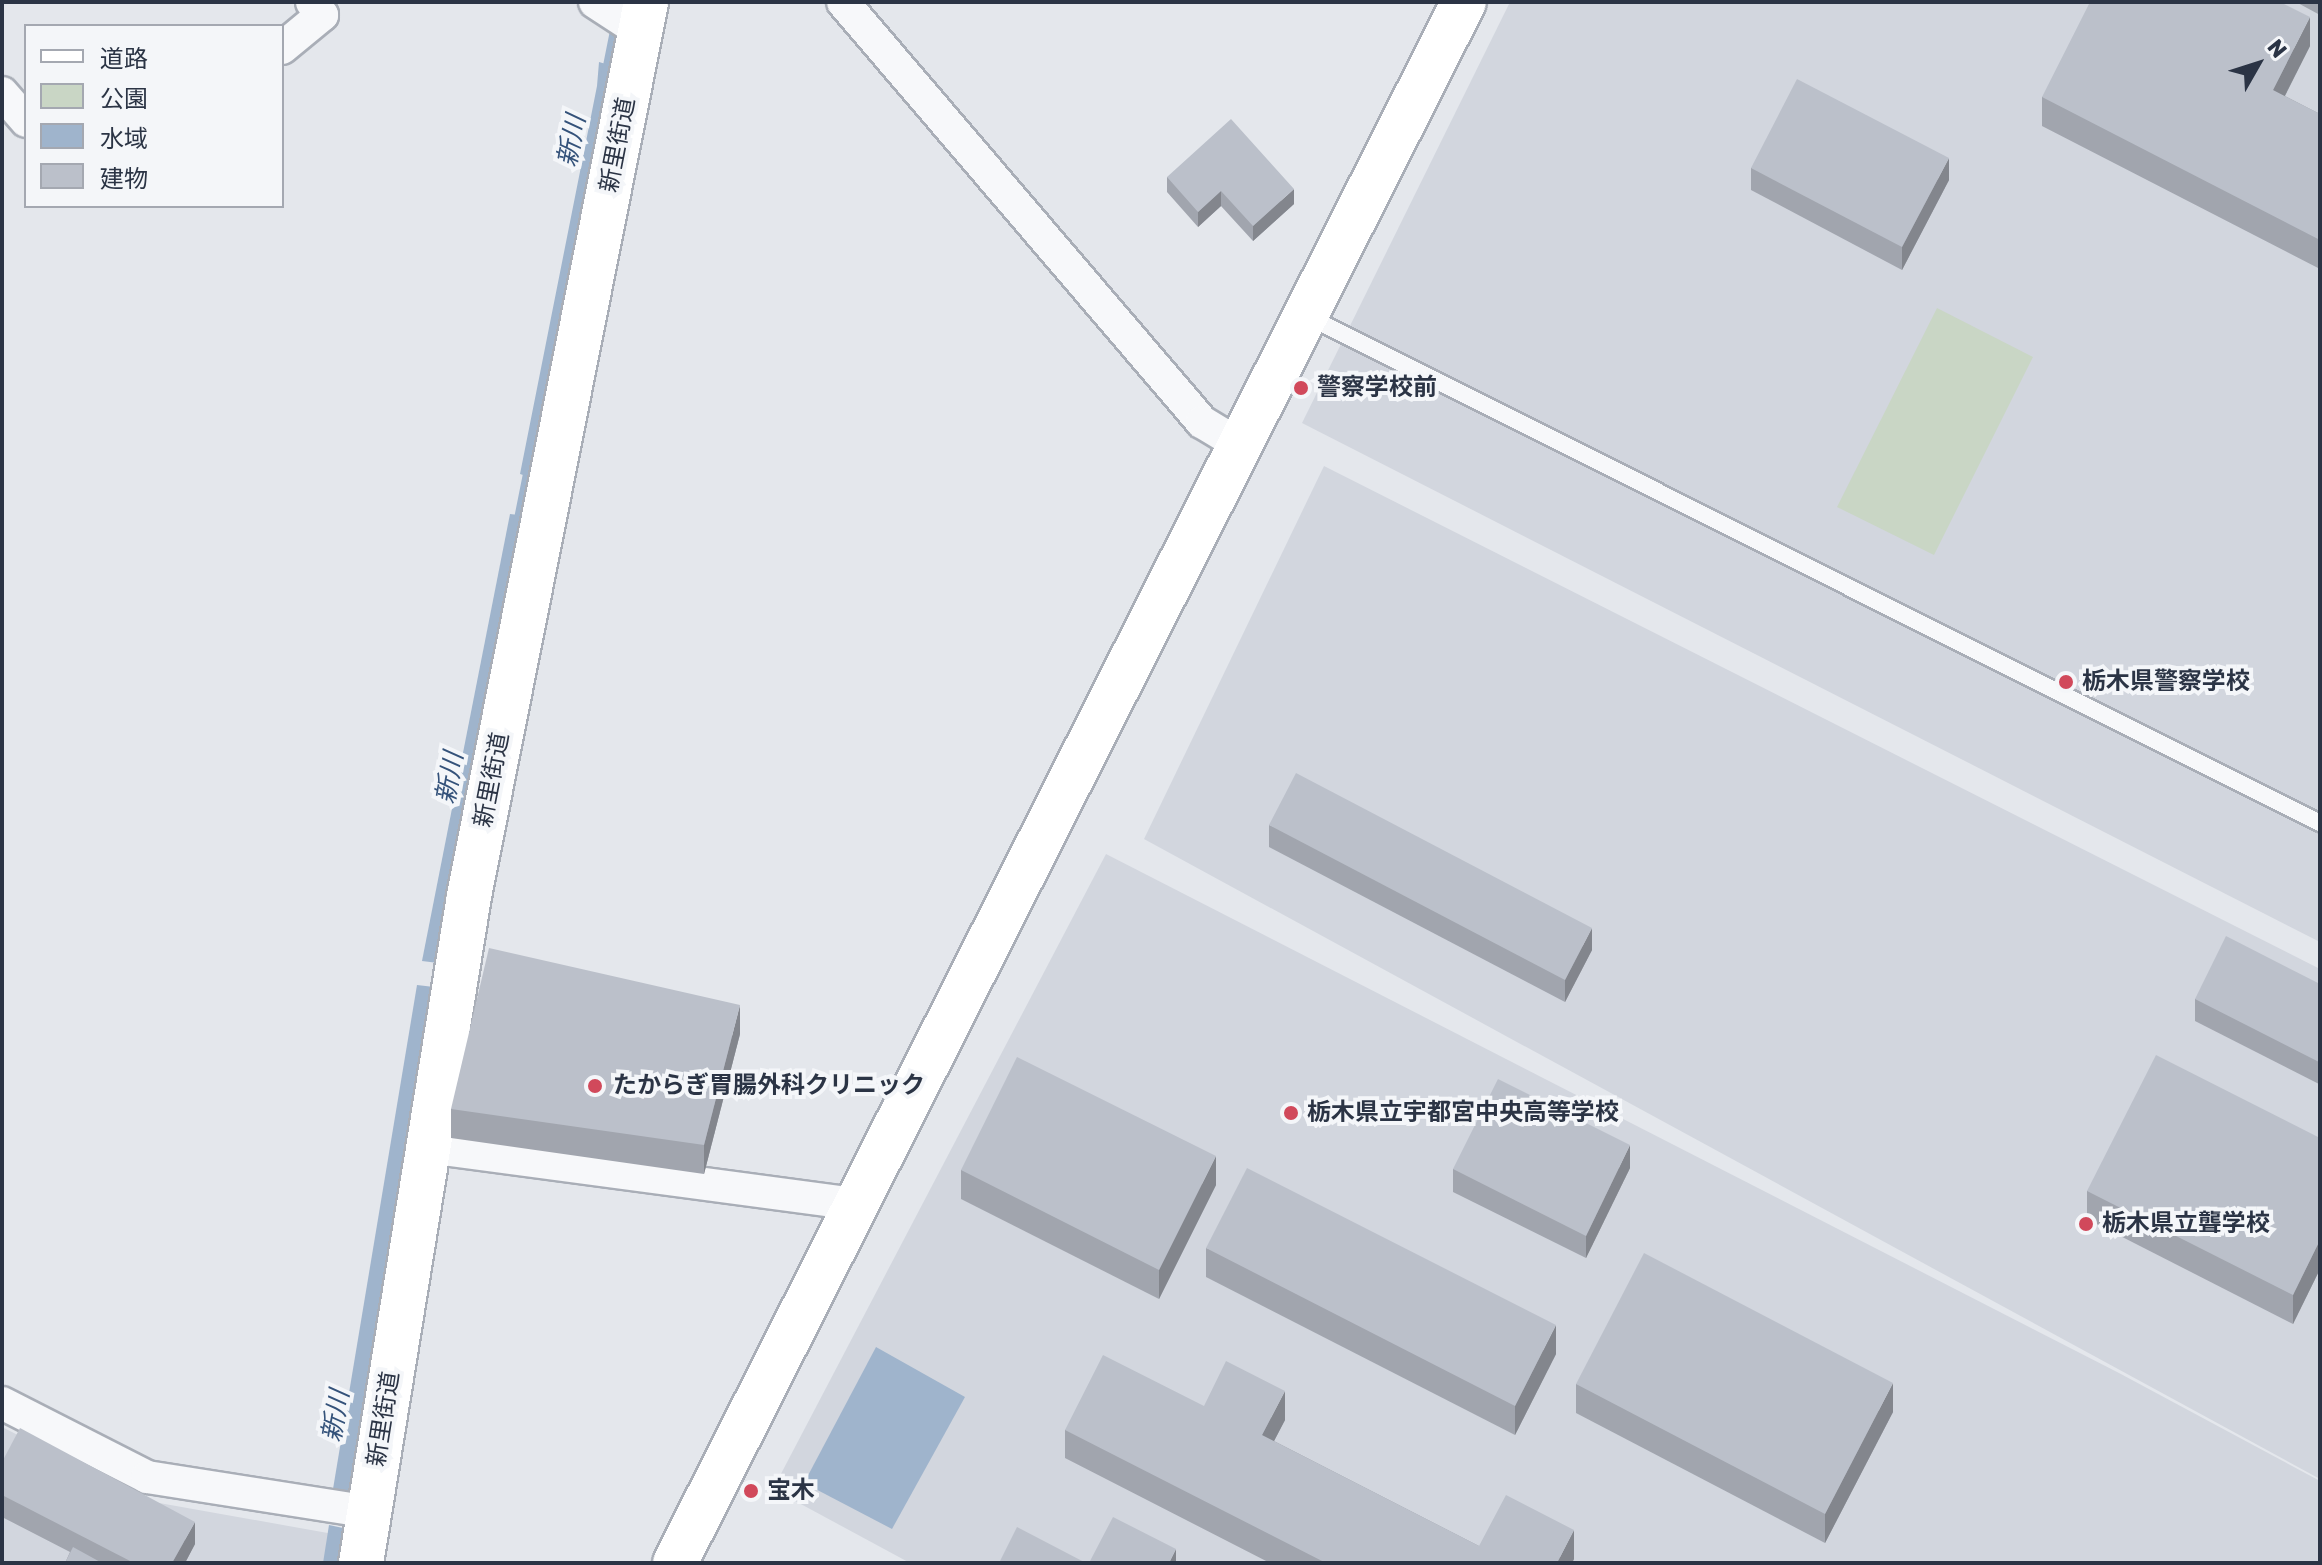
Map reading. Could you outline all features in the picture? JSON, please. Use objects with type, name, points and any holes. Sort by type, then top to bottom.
[{"type":"street","points":[[284,46],[322,15],[312,2]]},
{"type":"street","points":[[843,2],[1202,422],[1240,445]]},
{"type":"street","points":[[675,1563],[1464,2]]},
{"type":"street","points":[[598,5],[643,17]]},
{"type":"street","name":"新里街道","points":[[361,1563],[366,1512],[469,896],[643,17]]},
{"type":"street","points":[[2,93],[24,119]]},
{"type":"street","points":[[428,1147],[856,1204]]},
{"type":"street","points":[[2,1403],[147,1477],[366,1512]]},
{"type":"lane","points":[[1305,315],[2320,823]]},
{"type":"shaded area","name":"栃木県警察学校","points":[[1510,2],[2320,2],[2320,942],[1302,423]]},
{"type":"shaded area","name":"栃木県立聾学校","points":[[1324,466],[2320,969],[2320,1479],[1144,839]]},
{"type":"shaded area","name":"栃木県立宇都宮中央高等学校","points":[[1106,854],[2119,1373],[2320,1481],[2320,1563],[910,1563],[773,1489]]},
{"type":"shaded area","points":[[2,1427],[148,1501],[339,1535],[333,1563],[2,1563]]},
{"type":"green space","points":[[1937,308],[2033,357],[1934,555],[1837,507]]},
{"type":"water","points":[[599,62],[616,67],[533,478],[520,474],[597,86]]},
{"type":"water","points":[[510,514],[527,516],[438,963],[422,961]]},
{"type":"water","points":[[417,985],[434,987],[348,1503],[331,1501]]},
{"type":"water","points":[[876,1347],[965,1397],[892,1529],[804,1483]]},
{"type":"water","points":[[329,1525],[343,1528],[337,1563],[323,1563]]},
{"type":"building","points":[[2090,2],[2280,2],[2310,17],[2273,90],[2320,114],[2320,240],[2042,97]]},
{"type":"building","points":[[1797,79],[1949,158],[1902,247],[1751,168]]},
{"type":"building","points":[[1231,119],[1294,189],[1253,226],[1221,191],[1198,212],[1167,177]]},
{"type":"building","points":[[1296,773],[1592,928],[1565,980],[1269,825]]},
{"type":"building","points":[[2226,936],[2320,984],[2319,1062],[2195,999]]},
{"type":"building","name":"たからぎ胃腸外科クリニック","points":[[489,948],[740,1005],[704,1145],[451,1109]]},
{"type":"building","points":[[2156,1055],[2320,1138],[2320,1240],[2293,1295],[2087,1191]]},
{"type":"building","points":[[1017,1057],[1216,1156],[1159,1270],[961,1170]]},
{"type":"building","points":[[1498,1079],[1630,1145],[1586,1236],[1453,1169]]},
{"type":"building","points":[[1247,1168],[1556,1325],[1515,1406],[1206,1248]]},
{"type":"building","points":[[1644,1253],[1893,1383],[1825,1514],[1576,1384]]},
{"type":"building","points":[[1103,1355],[1204,1406],[1226,1361],[1285,1391],[1262,1435],[1479,1546],[1506,1495],[1574,1530],[1557,1563],[1326,1563],[1065,1430]]},
{"type":"building","points":[[20,1428],[195,1522],[172,1563],[134,1563],[2,1495],[2,1462]]},
{"type":"building","points":[[1113,1517],[1176,1549],[1169,1563],[1089,1563]]},
{"type":"building","points":[[1017,1527],[1086,1563],[999,1563]]},
{"type":"building","points":[[73,1547],[102,1563],[65,1563]]},
{"type":"waterway","name":"新川","points":[[606,81],[618,21]]},
{"type":"waterway","name":"新川","points":[[518,529],[531,464]]},
{"type":"place","name":"警察学校前","points":[[1301,388]]},
{"type":"place","name":"栃木県警察学校","points":[[2066,682]]},
{"type":"place","name":"たからぎ胃腸外科クリニック","points":[[595,1086]]},
{"type":"place","name":"栃木県立宇都宮中央高等学校","points":[[1291,1113]]},
{"type":"place","name":"栃木県立聾学校","points":[[2086,1224]]},
{"type":"place","name":"宝木","points":[[751,1491]]}]
